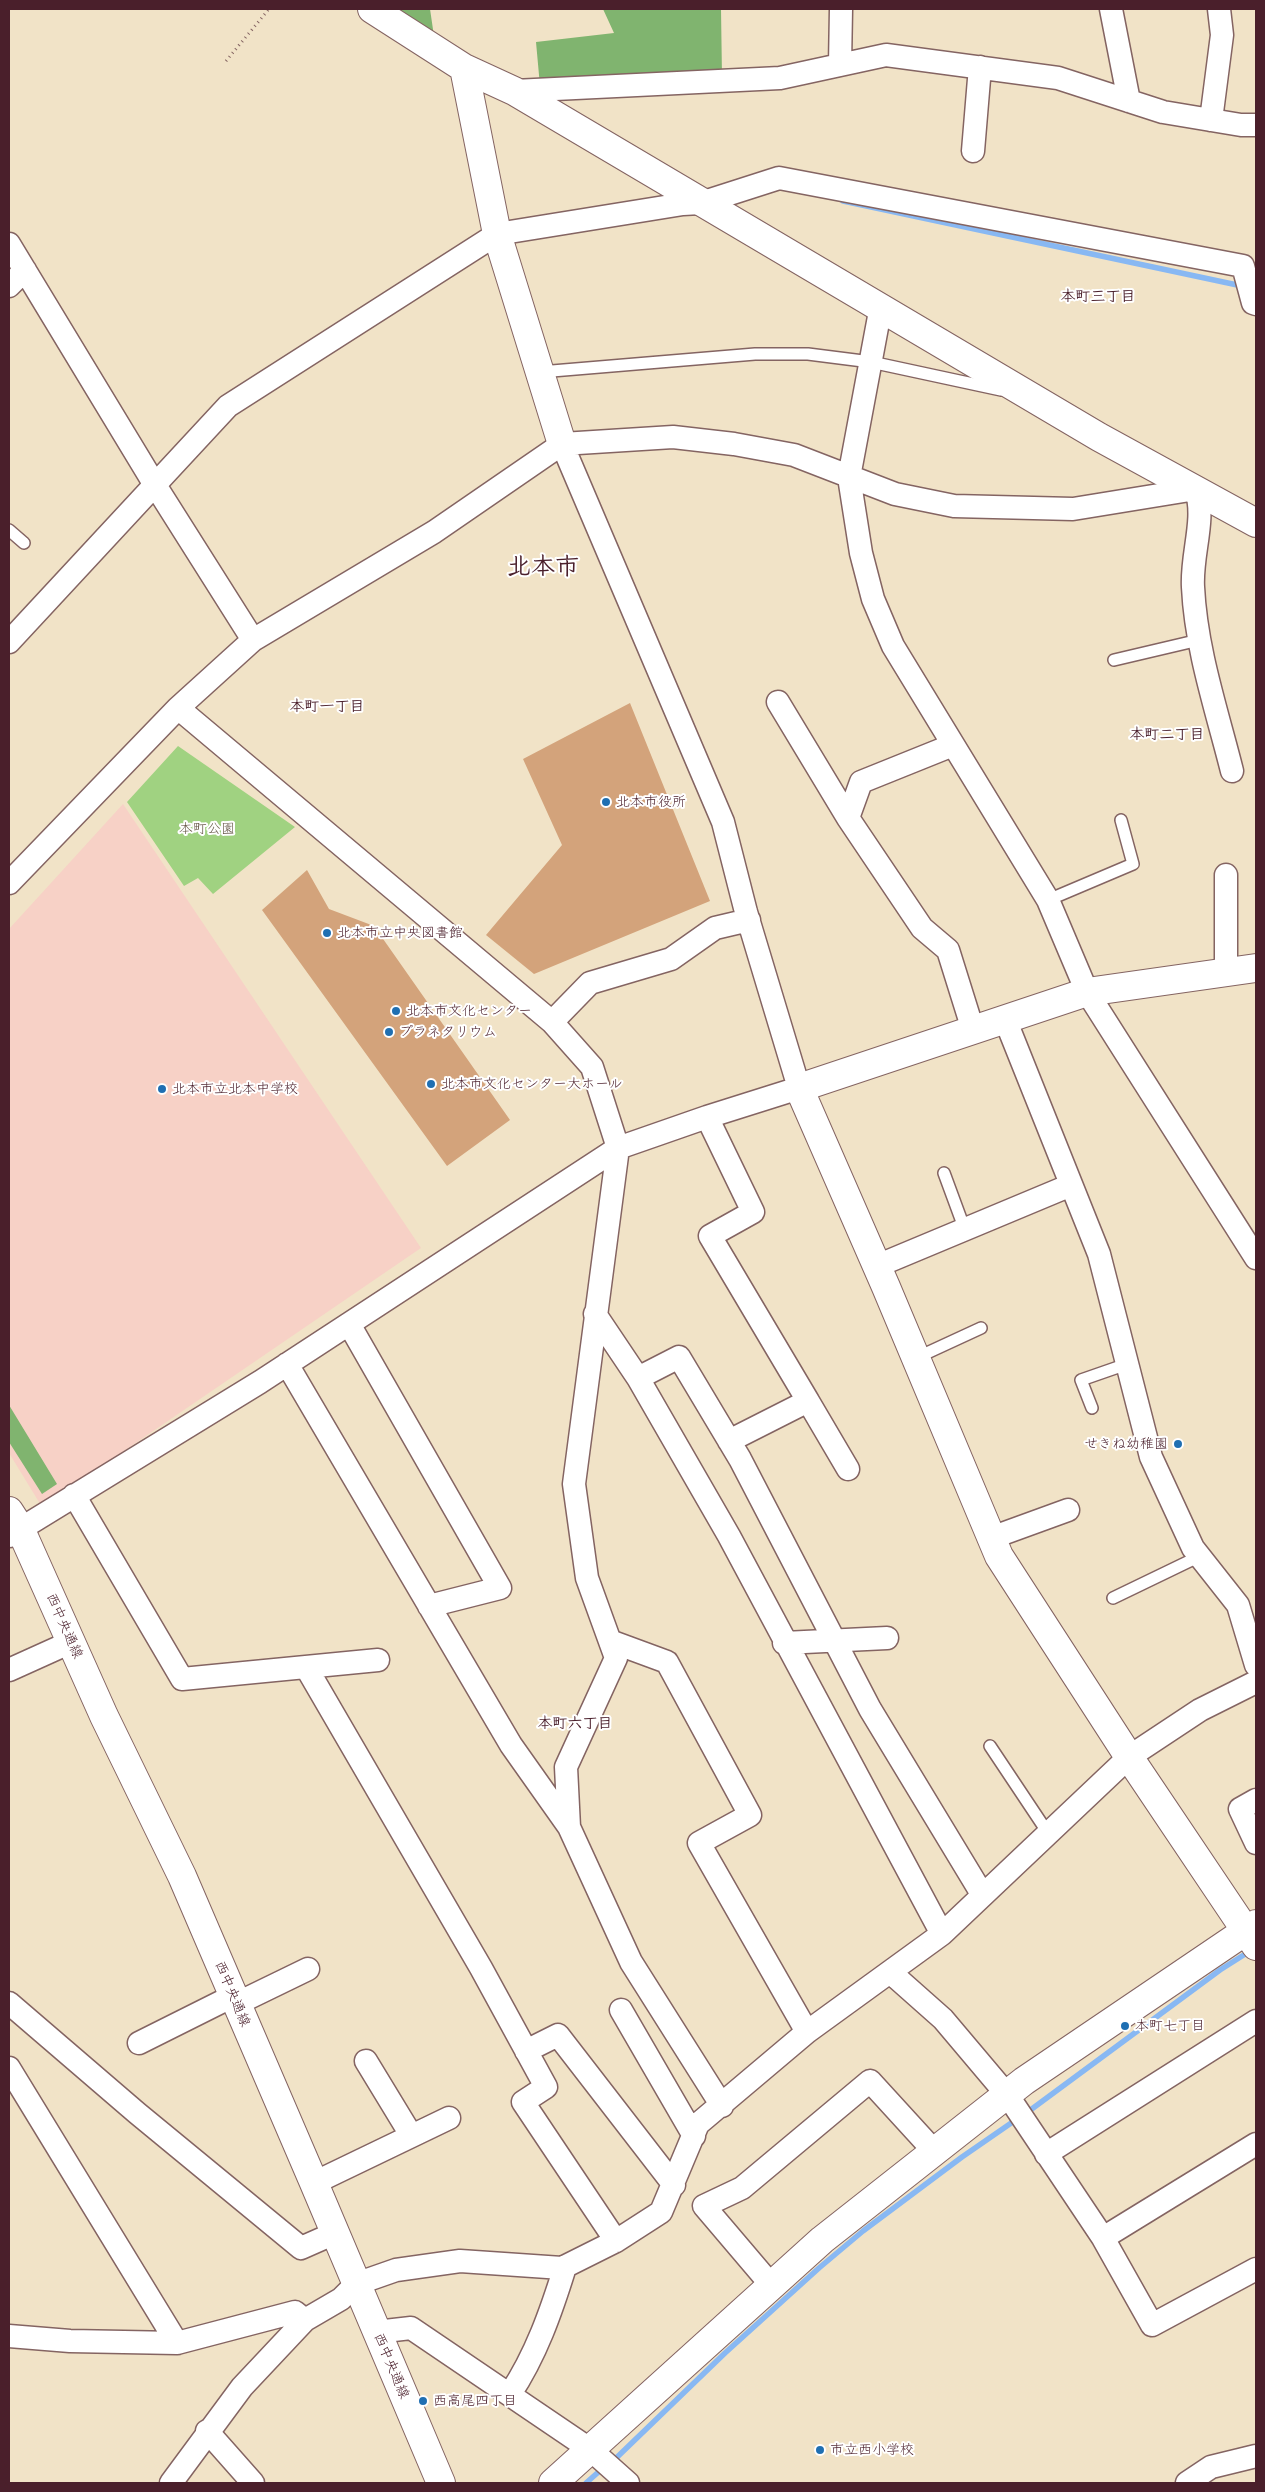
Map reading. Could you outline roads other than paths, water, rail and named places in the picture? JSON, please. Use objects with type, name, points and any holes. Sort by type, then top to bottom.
[{"type":"street","points":[[372,9],[464,68],[514,91],[701,203],[881,306],[1032,398],[1256,523]]},
{"type":"street","points":[[840,65],[841,9]]},
{"type":"street","points":[[1111,9],[1129,101]]},
{"type":"street","points":[[1211,120],[1222,35],[1219,9]]},
{"type":"street","points":[[514,91],[780,78],[886,55],[1058,78],[1163,112],[1241,125],[1256,125]]},
{"type":"street","points":[[973,151],[980,67]]},
{"type":"street","points":[[464,68],[497,234],[562,444],[723,822],[749,920],[799,1088],[877,1266],[999,1556],[1130,1757],[1253,1934],[1024,2081],[1008,2096],[934,2150],[822,2240],[553,2483]]},
{"type":"street","points":[[9,642],[228,406],[497,234],[683,204],[701,203],[779,178],[1243,266],[1253,303],[1256,304]]},
{"type":"street","points":[[9,244],[155,485],[253,640]]},
{"type":"street","points":[[9,286],[25,270]]},
{"type":"street","points":[[881,306],[849,477],[861,553],[873,599],[893,646],[1048,900],[1087,992],[1256,1258]]},
{"type":"street","points":[[9,883],[178,708],[253,640],[434,532],[562,444],[673,438],[734,444],[794,455],[895,494],[954,506],[1073,509],[1196,488]]},
{"type":"street","points":[[1196,488],[1200,503],[1193,585],[1199,640],[1232,771]]},
{"type":"street","points":[[778,702],[848,818],[922,928],[948,950],[973,1030]]},
{"type":"street","points":[[178,708],[552,1022],[592,1067],[618,1148],[574,1484],[587,1578],[616,1658],[566,1767],[569,1827]]},
{"type":"street","points":[[848,818],[861,782],[954,745]]},
{"type":"street","points":[[1226,875],[1226,971]]},
{"type":"street","points":[[552,1022],[590,983],[671,959],[715,928],[749,920]]},
{"type":"street","points":[[12,1525],[74,1495],[287,1364],[618,1148],[1087,992],[1256,968]]},
{"type":"street","points":[[1004,1019],[1098,1254],[1151,1457],[1193,1548],[1238,1604],[1256,1665]]},
{"type":"street","points":[[707,1117],[753,1212],[710,1236],[848,1469]]},
{"type":"street","points":[[877,1266],[1071,1185]]},
{"type":"street","points":[[595,1314],[638,1378],[729,1536],[784,1643],[942,1934]]},
{"type":"street","points":[[349,1324],[500,1588],[429,1606]]},
{"type":"street","points":[[638,1378],[679,1357],[729,1441],[836,1640],[870,1709],[982,1894]]},
{"type":"street","points":[[287,1364],[511,1745],[569,1827],[631,1962],[722,2106]]},
{"type":"street","points":[[729,1441],[808,1401]]},
{"type":"street","points":[[74,1495],[182,1679],[378,1660]]},
{"type":"street","points":[[992,1538],[1068,1510]]},
{"type":"street","name":"西中央通線","points":[[12,1525],[71,1642],[182,1876],[441,2483]]},
{"type":"street","points":[[784,1643],[887,1638]]},
{"type":"street","points":[[610,1641],[666,1662],[750,1815],[698,1843],[807,2032]]},
{"type":"street","points":[[9,1670],[71,1642]]},
{"type":"street","points":[[306,1667],[546,2087],[523,2102],[616,2241]]},
{"type":"street","points":[[171,2483],[207,2431],[242,2386],[305,2320],[341,2299],[356,2284],[396,2270],[460,2261],[565,2267],[616,2241],[661,2212],[674,2185],[698,2124],[722,2106],[807,2032],[942,1934],[982,1894],[1130,1757],[1200,1710],[1256,1682]]},
{"type":"street","points":[[1256,1800],[1240,1809],[1256,1843]]},
{"type":"street","points":[[140,2043],[308,1969]]},
{"type":"street","points":[[890,1972],[943,2019],[1008,2096],[1104,2238],[1152,2325],[1256,2269]]},
{"type":"street","points":[[9,2003],[137,2113],[301,2248],[335,2233]]},
{"type":"street","points":[[621,2010],[694,2136]]},
{"type":"street","points":[[1046,2154],[1256,2021]]},
{"type":"street","points":[[526,2051],[558,2035],[674,2185]]},
{"type":"street","points":[[366,2061],[411,2135]]},
{"type":"street","points":[[9,2068],[177,2343]]},
{"type":"street","points":[[772,2286],[704,2206],[742,2188],[870,2081],[934,2150]]},
{"type":"street","points":[[314,2182],[449,2118]]},
{"type":"street","points":[[1104,2238],[1256,2144]]},
{"type":"street","points":[[510,2394],[525,2371],[548,2318],[565,2267]]},
{"type":"street","points":[[9,2336],[70,2341],[177,2343],[295,2312],[305,2320]]},
{"type":"street","points":[[376,2332],[411,2328],[591,2450],[628,2483]]},
{"type":"street","points":[[207,2431],[253,2483]]},
{"type":"street","points":[[1186,2483],[1211,2467],[1256,2456]]},
{"type":"lane","points":[[540,372],[755,354],[808,354],[871,362],[1032,398]]},
{"type":"lane","points":[[9,530],[24,543]]},
{"type":"lane","points":[[1114,660],[1199,640]]},
{"type":"lane","points":[[1048,900],[1133,864],[1121,820]]},
{"type":"lane","points":[[944,1173],[965,1230]]},
{"type":"lane","points":[[916,1358],[982,1328]]},
{"type":"lane","points":[[1092,1408],[1081,1380],[1127,1364]]},
{"type":"lane","points":[[1113,1598],[1200,1556]]},
{"type":"lane","points":[[990,1746],[1048,1833]]},
{"type":"waterway","points":[[843,201],[1242,286]]},
{"type":"waterway","points":[[1025,2114],[1220,1970],[1250,1951]]},
{"type":"waterway","points":[[611,2463],[725,2353],[819,2268],[863,2231],[962,2157],[1017,2119]]},
{"type":"waterway","points":[[586,2483],[603,2468]]},
{"type":"place","name":"北本市役所","points":[[606,802]]},
{"type":"place","name":"北本市立中央図書館","points":[[327,933]]},
{"type":"place","name":"北本市文化センター","points":[[396,1011]]},
{"type":"place","name":"プラネタリウム","points":[[389,1032]]},
{"type":"place","name":"北本市文化センター大ホール","points":[[431,1084]]},
{"type":"place","name":"北本市立北本中学校","points":[[162,1089]]},
{"type":"place","name":"せきね幼稚園","points":[[1178,1444]]},
{"type":"place","name":"本町七丁目","points":[[1125,2026]]},
{"type":"place","name":"西高尾四丁目","points":[[423,2401]]},
{"type":"place","name":"市立西小学校","points":[[820,2450]]},
{"type":"district","name":"本町三丁目","points":[[1098,297]]},
{"type":"district","name":"北本市","points":[[543,568]]},
{"type":"district","name":"本町一丁目","points":[[327,707]]},
{"type":"district","name":"本町二丁目","points":[[1167,735]]},
{"type":"district","name":"本町六丁目","points":[[575,1724]]},
{"type":"park label","name":"本町公園","points":[[207,829]]}]
